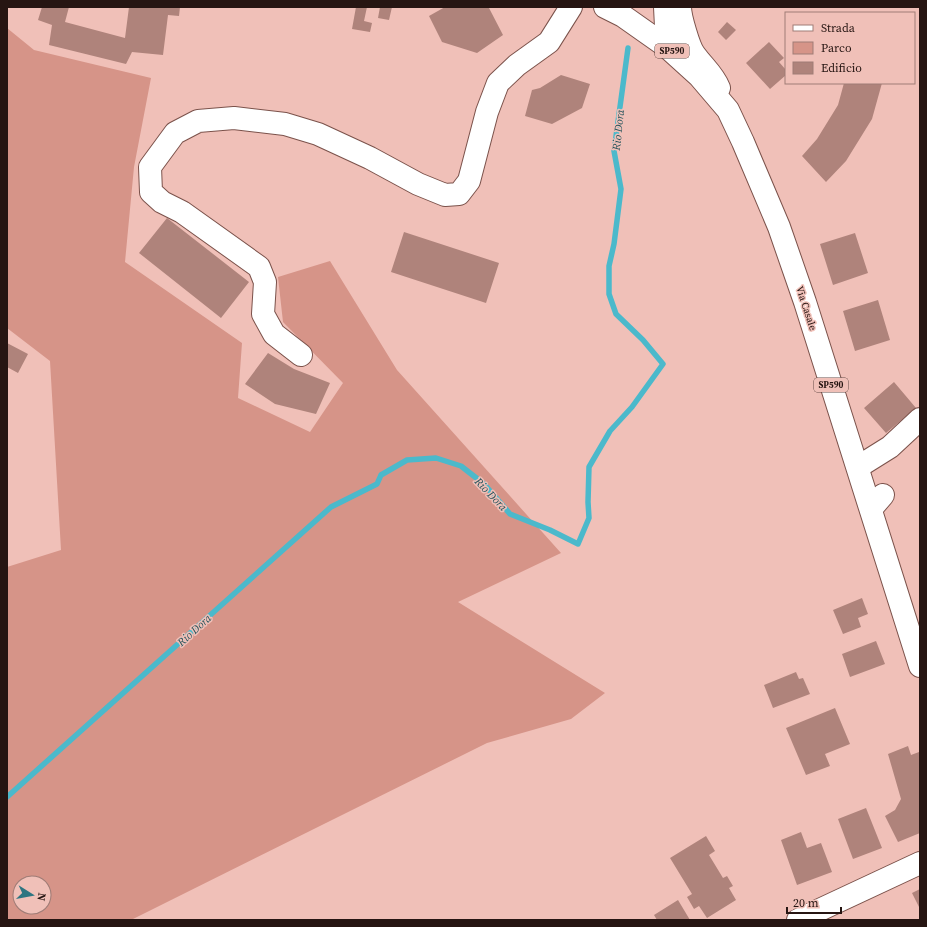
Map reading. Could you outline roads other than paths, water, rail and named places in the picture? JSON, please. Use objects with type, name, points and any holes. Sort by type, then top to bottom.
[{"type":"main road","points":[[301,355],[274,334],[263,314],[265,282],[259,267],[182,212],[162,202],[151,192],[150,168],[161,150],[175,133],[198,121],[234,118],[285,124],[318,134],[370,158],[418,184],[445,195],[459,194],[469,181],[487,112],[498,83],[517,65],[549,42],[572,7]]},
{"type":"main road","name":"Via Casale","points":[[605,7],[623,16],[667,47],[699,76],[728,110],[779,227],[805,302],[858,467],[877,502],[920,666]]},
{"type":"main road","points":[[665,7],[667,47]]},
{"type":"main road","points":[[680,7],[680,14],[693,53],[716,81],[728,110]]},
{"type":"main road","points":[[858,467],[890,447],[920,419]]},
{"type":"main road","points":[[798,920],[920,863]]},
{"type":"waterway","name":"Rio Dora","points":[[7,797],[331,507],[377,484],[381,475],[407,460],[436,458],[461,466],[484,484],[510,514],[550,530],[578,544],[589,518],[589,467],[610,431],[632,407],[663,364],[643,340],[616,314],[609,294],[609,266],[614,244],[621,189],[614,151],[628,48]]}]
